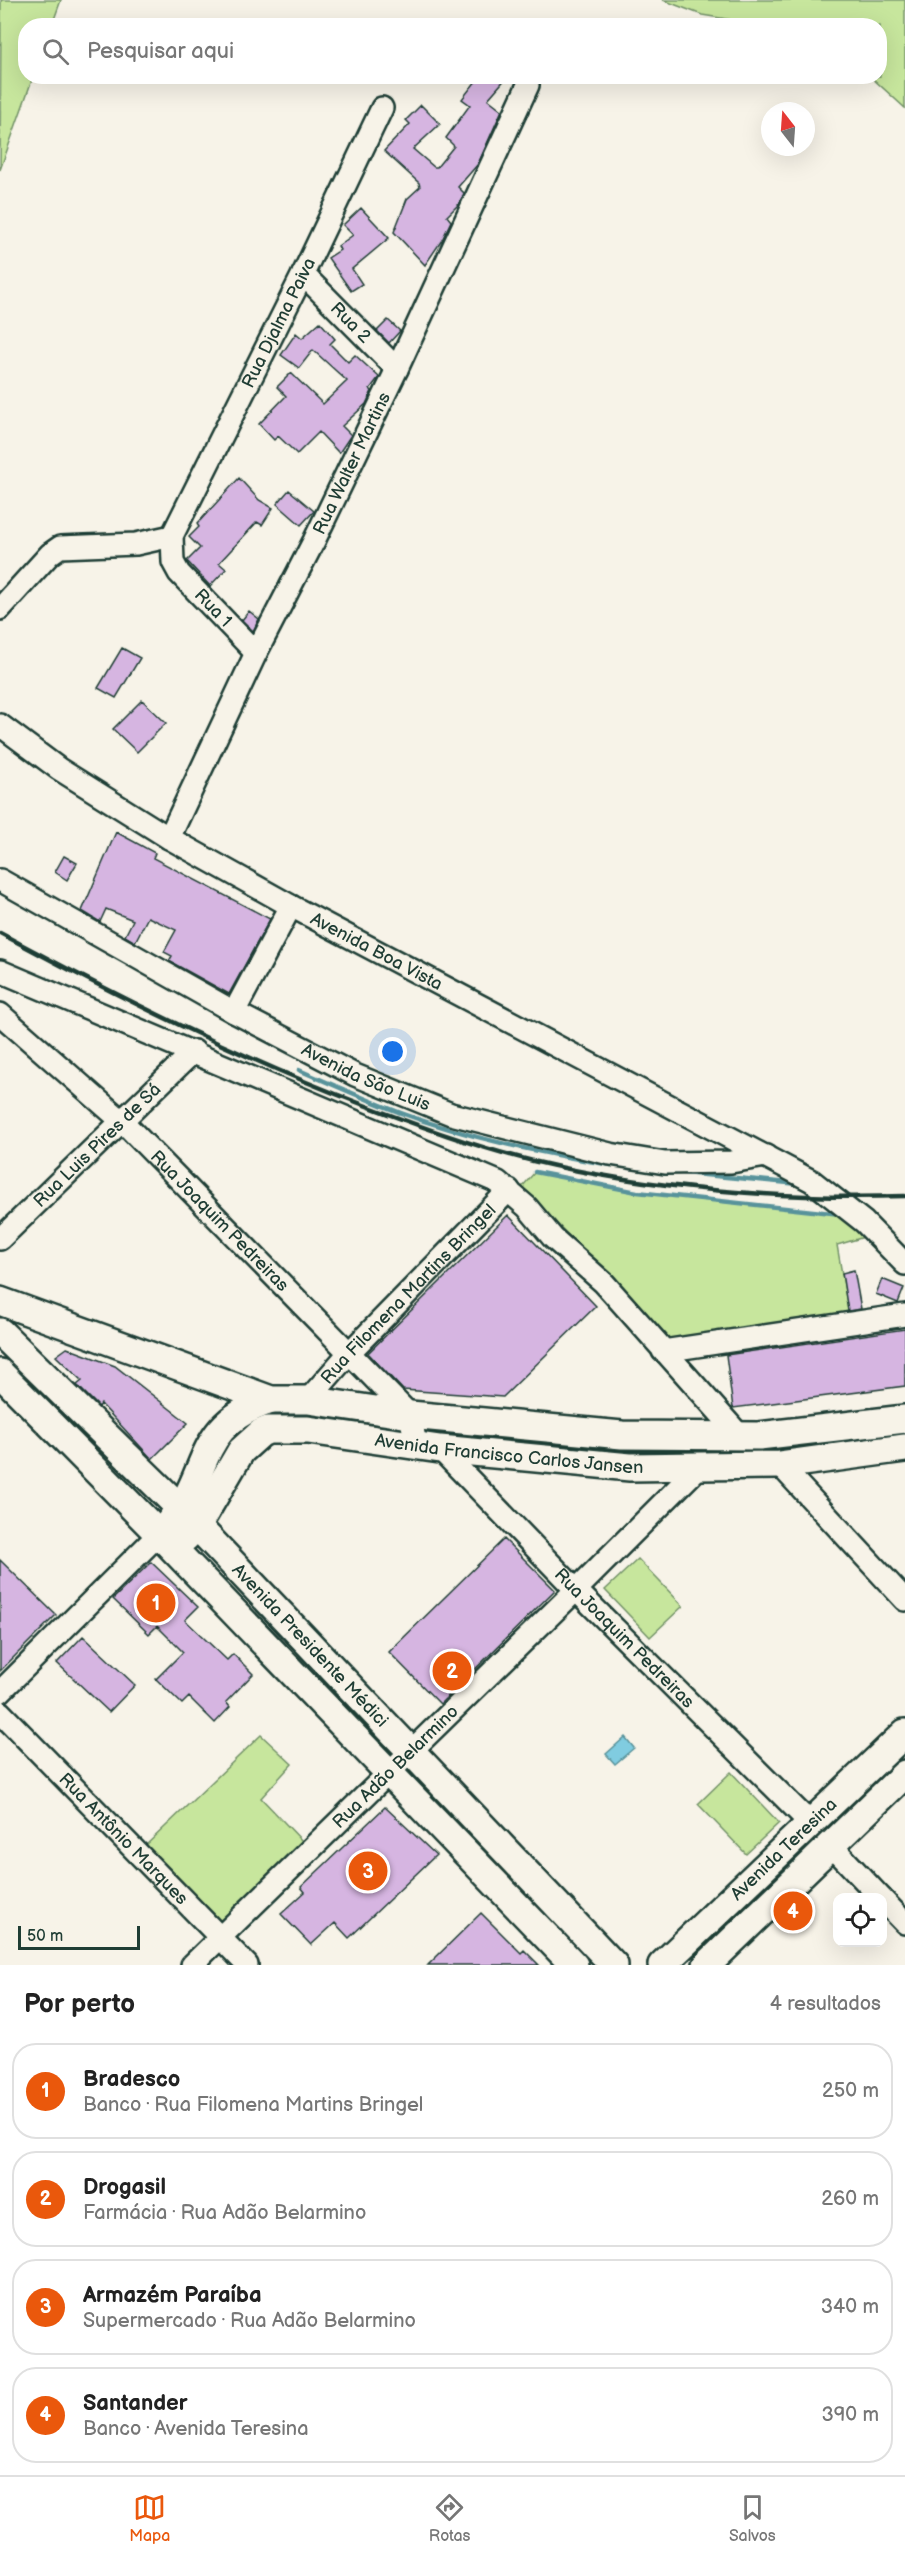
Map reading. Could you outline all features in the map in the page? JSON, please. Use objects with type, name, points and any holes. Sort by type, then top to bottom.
[{"type":"main road","name":"Avenida Francisco Carlos Jansen","points":[[0,1302],[271,1400]]},
{"type":"main road","name":"Avenida Presidente Médici","points":[[0,1332],[189,1518],[614,1965]]},
{"type":"main road","name":"Avenida Presidente Médici","points":[[0,1374],[167,1542],[574,1965]]},
{"type":"main road","name":"Avenida Francisco Carlos Jansen","points":[[189,1518],[206,1450],[216,1434],[251,1406],[271,1400],[308,1400],[410,1415],[622,1435],[741,1437],[905,1419]]},
{"type":"main road","name":"Avenida Francisco Carlos Jansen","points":[[167,1542],[189,1518],[241,1451],[261,1432],[268,1430],[308,1430],[428,1446],[630,1467],[780,1465],[905,1448]]},
{"type":"main road","name":"Avenida Teresina","points":[[662,1965],[905,1733]]},
{"type":"main road","name":"Avenida Teresina","points":[[707,1965],[905,1774]]},
{"type":"street","name":"Rua Walter Martins","points":[[169,838],[256,653],[314,541],[397,369],[528,85]]},
{"type":"street","name":"Rua Djalma Paiva","points":[[172,536],[303,274],[382,108]]},
{"type":"street","name":"Rua 2","points":[[303,274],[397,369]]},
{"type":"street","points":[[0,609],[50,554],[60,547],[135,544],[172,536]]},
{"type":"street","name":"Rua 1","points":[[172,536],[173,562],[179,573],[256,653]]},
{"type":"street","name":"Avenida Boa Vista","points":[[0,725],[59,769],[169,838],[291,906],[766,1156],[837,1198],[905,1264]]},
{"type":"street","name":"Avenida São Luis","points":[[0,880],[234,1012],[402,1096],[451,1114],[527,1135],[610,1154],[665,1163],[731,1162],[766,1156]]},
{"type":"street","points":[[234,1012],[291,906]]},
{"type":"street","points":[[0,971],[498,1182],[509,1190],[553,1238],[604,1283],[741,1437]]},
{"type":"street","name":"Rua Joaquim Pedreiras","points":[[0,1014],[123,1122],[410,1415]]},
{"type":"street","name":"Rua Luis Pires de Sá","points":[[0,1239],[194,1052]]},
{"type":"street","name":"Rua Filomena Martins Bringel","points":[[308,1400],[349,1353],[509,1190]]},
{"type":"street","points":[[663,1351],[905,1315]]},
{"type":"street","points":[[410,1415],[428,1446]]},
{"type":"street","name":"Rua Joaquim Pedreiras","points":[[428,1446],[811,1824]]},
{"type":"street","points":[[780,1465],[905,1599]]},
{"type":"street","name":"Rua Adão Belarmino","points":[[192,1965],[700,1466]]},
{"type":"street","points":[[0,1692],[167,1542]]},
{"type":"street","name":"Rua Antônio Marques","points":[[0,1712],[247,1965]]},
{"type":"street","points":[[831,1845],[877,1893]]},
{"type":"street","points":[[887,1903],[905,1923]]},
{"type":"green space","points":[[1,0],[61,0],[55,18],[18,18],[18,84],[31,84],[0,170]]},
{"type":"green space","points":[[663,0],[905,0],[905,108],[879,84],[887,84],[887,18],[720,18],[702,15]]},
{"type":"green space","points":[[535,1172],[637,1192],[843,1214],[864,1237],[837,1245],[849,1315],[670,1341],[522,1187]]},
{"type":"green space","points":[[638,1559],[683,1606],[650,1637],[605,1590]]},
{"type":"green space","points":[[261,1735],[292,1764],[261,1798],[304,1843],[221,1926],[143,1848]]},
{"type":"green space","points":[[731,1772],[779,1823],[746,1854],[698,1804]]},
{"type":"water","points":[[625,1737],[634,1748],[615,1764],[606,1754]]},
{"type":"building","points":[[474,84],[501,84],[488,99],[502,110],[478,164],[458,187],[464,193],[460,203],[447,216],[451,221],[442,240],[425,265],[394,232],[407,199],[420,187],[419,183],[384,151],[410,124],[406,120],[421,105],[440,124],[413,149],[437,167],[454,146],[446,138],[470,105],[462,99]]},
{"type":"building","points":[[361,208],[389,238],[352,269],[362,284],[351,291],[328,258],[340,250],[338,246],[353,235],[343,225]]},
{"type":"building","points":[[388,320],[400,331],[389,343],[377,331]]},
{"type":"building","points":[[320,322],[335,339],[330,344],[348,362],[355,355],[379,377],[370,389],[372,391],[366,404],[342,426],[351,435],[339,453],[319,432],[297,454],[278,436],[274,440],[259,424],[286,396],[277,387],[291,373],[323,404],[347,381],[313,350],[299,368],[281,355],[296,333],[302,338]]},
{"type":"building","points":[[239,478],[259,500],[273,508],[262,525],[257,522],[219,563],[226,569],[210,586],[187,561],[200,548],[189,537],[199,527],[197,524]]},
{"type":"building","points":[[289,490],[314,511],[301,525],[277,504]]},
{"type":"building","points":[[249,611],[259,619],[253,631],[242,620]]},
{"type":"building","points":[[122,648],[140,658],[116,698],[98,688]]},
{"type":"building","points":[[142,700],[166,723],[137,752],[113,729]]},
{"type":"building","points":[[116,832],[155,853],[153,858],[270,919],[229,994],[169,961],[172,956],[164,952],[176,930],[148,917],[135,942],[125,936],[133,920],[106,909],[100,922],[82,911]]},
{"type":"building","points":[[64,856],[77,863],[67,880],[55,872]]},
{"type":"building","points":[[508,1215],[596,1306],[503,1397],[403,1390],[368,1353]]},
{"type":"building","points":[[854,1270],[861,1309],[848,1311],[842,1273]]},
{"type":"building","points":[[882,1279],[904,1288],[898,1303],[876,1294]]},
{"type":"building","points":[[905,1329],[905,1386],[733,1408],[726,1355]]},
{"type":"building","points":[[67,1348],[115,1366],[188,1423],[152,1459],[101,1404],[99,1407],[77,1385],[82,1381],[56,1356]]},
{"type":"building","points":[[504,1539],[555,1590],[440,1704],[389,1652]]},
{"type":"building","points":[[0,1560],[56,1615],[0,1671]]},
{"type":"building","points":[[151,1562],[198,1607],[185,1620],[227,1660],[233,1654],[253,1674],[226,1702],[230,1707],[215,1723],[189,1697],[182,1704],[156,1679],[183,1652],[157,1626],[149,1634],[113,1599]]},
{"type":"building","points":[[83,1636],[135,1685],[109,1712],[57,1663]]},
{"type":"building","points":[[385,1807],[436,1855],[349,1938],[335,1923],[311,1945],[281,1914],[305,1892],[301,1887]]},
{"type":"building","points":[[481,1913],[521,1953],[524,1950],[539,1965],[428,1965]]},
{"type":"waterway","points":[[299,1070],[388,1108],[452,1130],[531,1150],[611,1165]]},
{"type":"waterway","points":[[631,1168],[799,1184]]},
{"type":"waterway","points":[[535,1172],[637,1192],[841,1214]]},
{"type":"railway","points":[[0,933],[134,1003],[271,1067],[385,1113],[490,1149],[577,1171],[670,1185],[766,1194],[905,1196]]},
{"type":"place","name":"Bradesco","points":[[156,1603]]},
{"type":"place","name":"Drogasil","points":[[452,1671]]},
{"type":"place","name":"Armazém Paraíba","points":[[368,1871]]},
{"type":"place","name":"Santander","points":[[793,1911]]}]
